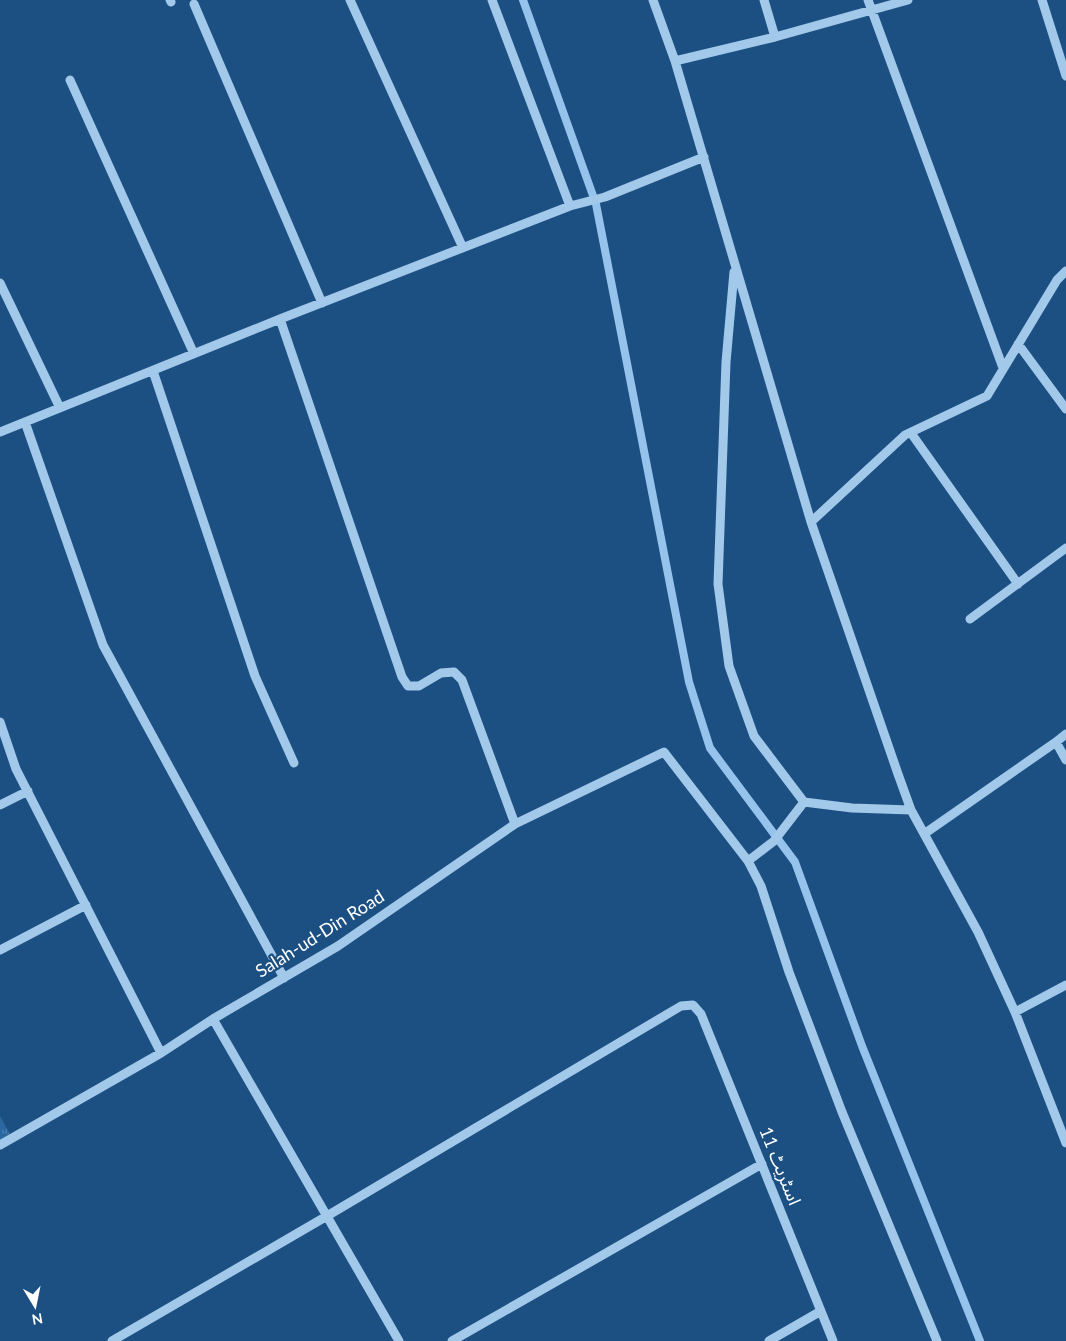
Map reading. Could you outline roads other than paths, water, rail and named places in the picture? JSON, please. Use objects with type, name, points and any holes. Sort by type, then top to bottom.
[{"type":"street","points":[[350,0],[462,248]]},
{"type":"street","points":[[492,0],[570,206]]},
{"type":"street","points":[[653,0],[676,60],[811,522],[911,810],[978,932],[1016,1012],[1066,1143]]},
{"type":"street","points":[[764,0],[775,37]]},
{"type":"street","points":[[868,0],[1004,368]]},
{"type":"street","points":[[676,60],[775,37],[908,0]]},
{"type":"street","points":[[1042,0],[1066,76]]},
{"type":"street","points":[[194,4],[322,303]]},
{"type":"street","points":[[70,80],[194,354]]},
{"type":"street","points":[[0,432],[280,319],[570,206],[581,205],[605,197],[704,157]]},
{"type":"street","points":[[735,266],[726,362],[720,524],[720,593],[729,666],[754,736],[804,802],[852,808],[911,810]]},
{"type":"street","points":[[811,522],[906,435],[987,396],[1057,280],[1066,271]]},
{"type":"street","points":[[0,283],[60,408]]},
{"type":"street","points":[[280,319],[402,678],[408,686],[419,686],[441,673],[454,672],[462,680],[515,824]]},
{"type":"street","points":[[1018,344],[1066,410]]},
{"type":"street","points":[[153,371],[255,676],[294,763]]},
{"type":"street","points":[[25,422],[104,645],[284,978]]},
{"type":"street","points":[[911,433],[1018,584]]},
{"type":"street","points":[[970,619],[1066,548]]},
{"type":"street","points":[[0,722],[16,769],[161,1053]]},
{"type":"street","points":[[924,834],[1066,734]]},
{"type":"street","points":[[1056,742],[1066,760]]},
{"type":"street","name":"Salah-ud-Din Road","points":[[0,1145],[161,1053],[338,946],[515,824],[658,754],[664,752],[667,755],[748,861]]},
{"type":"street","points":[[0,805],[28,791]]},
{"type":"street","points":[[804,802],[774,841],[748,861],[761,886],[789,972],[842,1112],[937,1341]]},
{"type":"street","points":[[0,950],[86,905]]},
{"type":"street","points":[[1016,1012],[1066,985]]},
{"type":"street","name":"اسٹریٹ 11","points":[[327,1216],[681,1006],[693,1005],[701,1014],[833,1341]]},
{"type":"street","points":[[213,1020],[399,1341]]},
{"type":"street","points":[[452,1341],[762,1164]]},
{"type":"street","points":[[112,1341],[327,1216]]},
{"type":"street","points":[[769,1341],[821,1311]]},
{"type":"waterway","points":[[523,0],[596,204],[689,682],[710,748],[795,862],[862,1046],[980,1341]]}]
